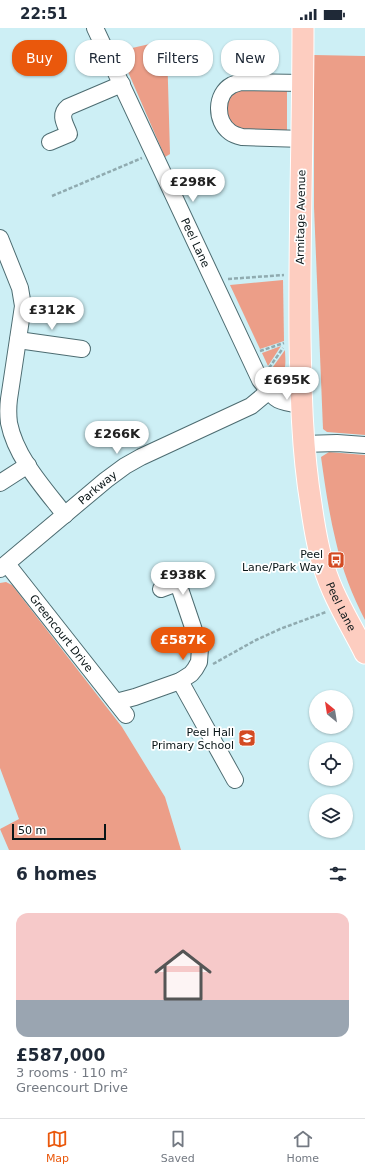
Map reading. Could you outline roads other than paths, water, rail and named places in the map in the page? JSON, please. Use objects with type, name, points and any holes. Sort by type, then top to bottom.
[{"type":"main road","name":"Armitage Avenue","points":[[301,396],[300,274],[303,28]]},
{"type":"main road","name":"Peel Lane","points":[[301,396],[303,444],[319,551],[330,584],[365,653]]},
{"type":"street","name":"Peel Lane","points":[[95,28],[248,355],[265,385],[276,400],[281,402],[301,396]]},
{"type":"street","points":[[302,83],[241,82],[232,85],[225,90],[218,106],[220,116],[224,124],[229,131],[235,135],[302,139]]},
{"type":"street","points":[[50,142],[69,134],[62,114],[68,107],[122,84]]},
{"type":"street","points":[[0,238],[20,288],[23,306],[8,410],[9,423],[18,449],[36,478],[65,515]]},
{"type":"street","points":[[18,340],[82,350]]},
{"type":"street","name":"Parkway","points":[[3,566],[106,480],[125,466],[141,457],[251,406],[265,385]]},
{"type":"street","points":[[303,444],[337,443],[365,445]]},
{"type":"street","points":[[0,483],[28,465]]},
{"type":"street","name":"Greencourt Drive","points":[[3,566],[126,715]]},
{"type":"street","points":[[161,589],[196,576]]},
{"type":"street","points":[[116,702],[180,681],[192,674],[199,662],[200,648],[178,583]]},
{"type":"street","points":[[180,681],[235,780]]},
{"type":"place","name":"Peel Lane/Park Way","points":[[336,560]]},
{"type":"place","name":"Peel Hall Primary School","points":[[247,738]]}]
